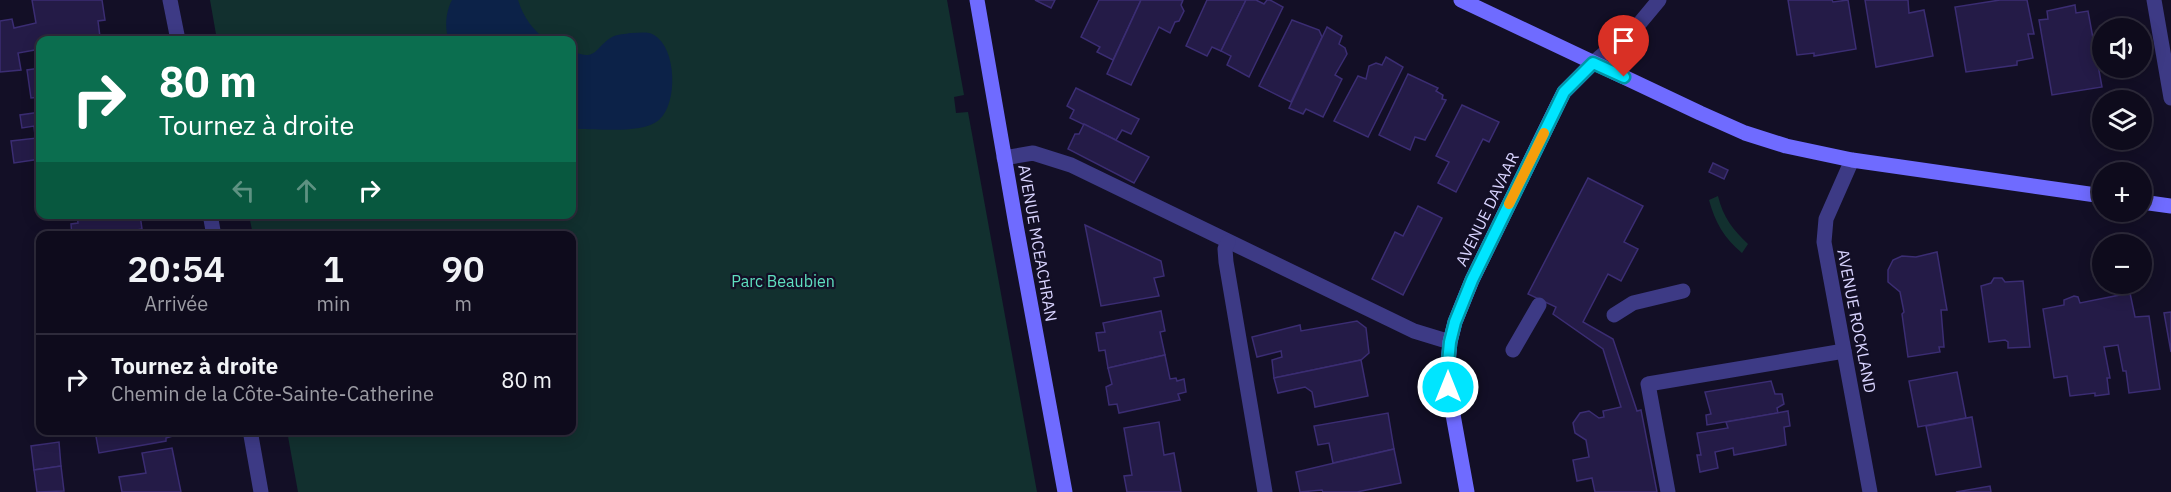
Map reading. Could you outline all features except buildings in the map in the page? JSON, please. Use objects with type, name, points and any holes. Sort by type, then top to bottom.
[{"type":"street","points":[[170,0],[177,36]]},
{"type":"street","name":"AVENUE MCEACHRAN","points":[[977,0],[1065,492]]},
{"type":"street","points":[[1461,0],[1745,133],[1786,146],[1852,160],[2092,194]]},
{"type":"street","points":[[1593,63],[1639,24],[1659,0]]},
{"type":"street","points":[[2154,0],[2171,98]]},
{"type":"street","name":"AVENUE DAVAAR","points":[[1467,492],[1447,373],[1450,342],[1455,322],[1472,280],[1564,92],[1593,63]]},
{"type":"street","points":[[1004,158],[1033,153],[1071,165],[1414,331],[1450,342]]},
{"type":"street","name":"AVENUE ROCKLAND","points":[[1852,160],[1826,219],[1824,232],[1826,254],[1870,492]]},
{"type":"street","points":[[2152,203],[2171,206]]},
{"type":"street","points":[[1228,242],[1225,249],[1226,262],[1265,492]]},
{"type":"street","points":[[1614,315],[1633,303],[1683,291]]},
{"type":"street","points":[[1513,350],[1539,305]]},
{"type":"street","points":[[1668,492],[1648,384],[1844,351]]},
{"type":"street","points":[[251,435],[261,492]]},
{"type":"green space","name":"Parc Beaubien","points":[[210,0],[947,0],[964,95],[954,97],[956,113],[968,112],[1037,492],[298,492],[288,435],[576,435],[576,231],[252,231],[250,219],[576,219],[576,36],[216,36]]},
{"type":"green space","points":[[1718,196],[1729,223],[1748,244],[1742,253],[1725,235],[1714,215],[1709,200]]},
{"type":"water","points":[[452,0],[518,0],[529,23],[542,36],[448,36],[446,20]]},
{"type":"water","points":[[646,33],[654,35],[662,42],[671,63],[672,76],[672,90],[665,112],[659,120],[641,128],[576,129],[576,52],[591,54],[606,41],[619,35]]},
{"type":"slow traffic","points":[[1509,204],[1544,133]]},
{"type":"route","points":[[1448,387],[1450,342],[1455,322],[1472,280],[1564,92],[1593,63],[1624,77]]}]
